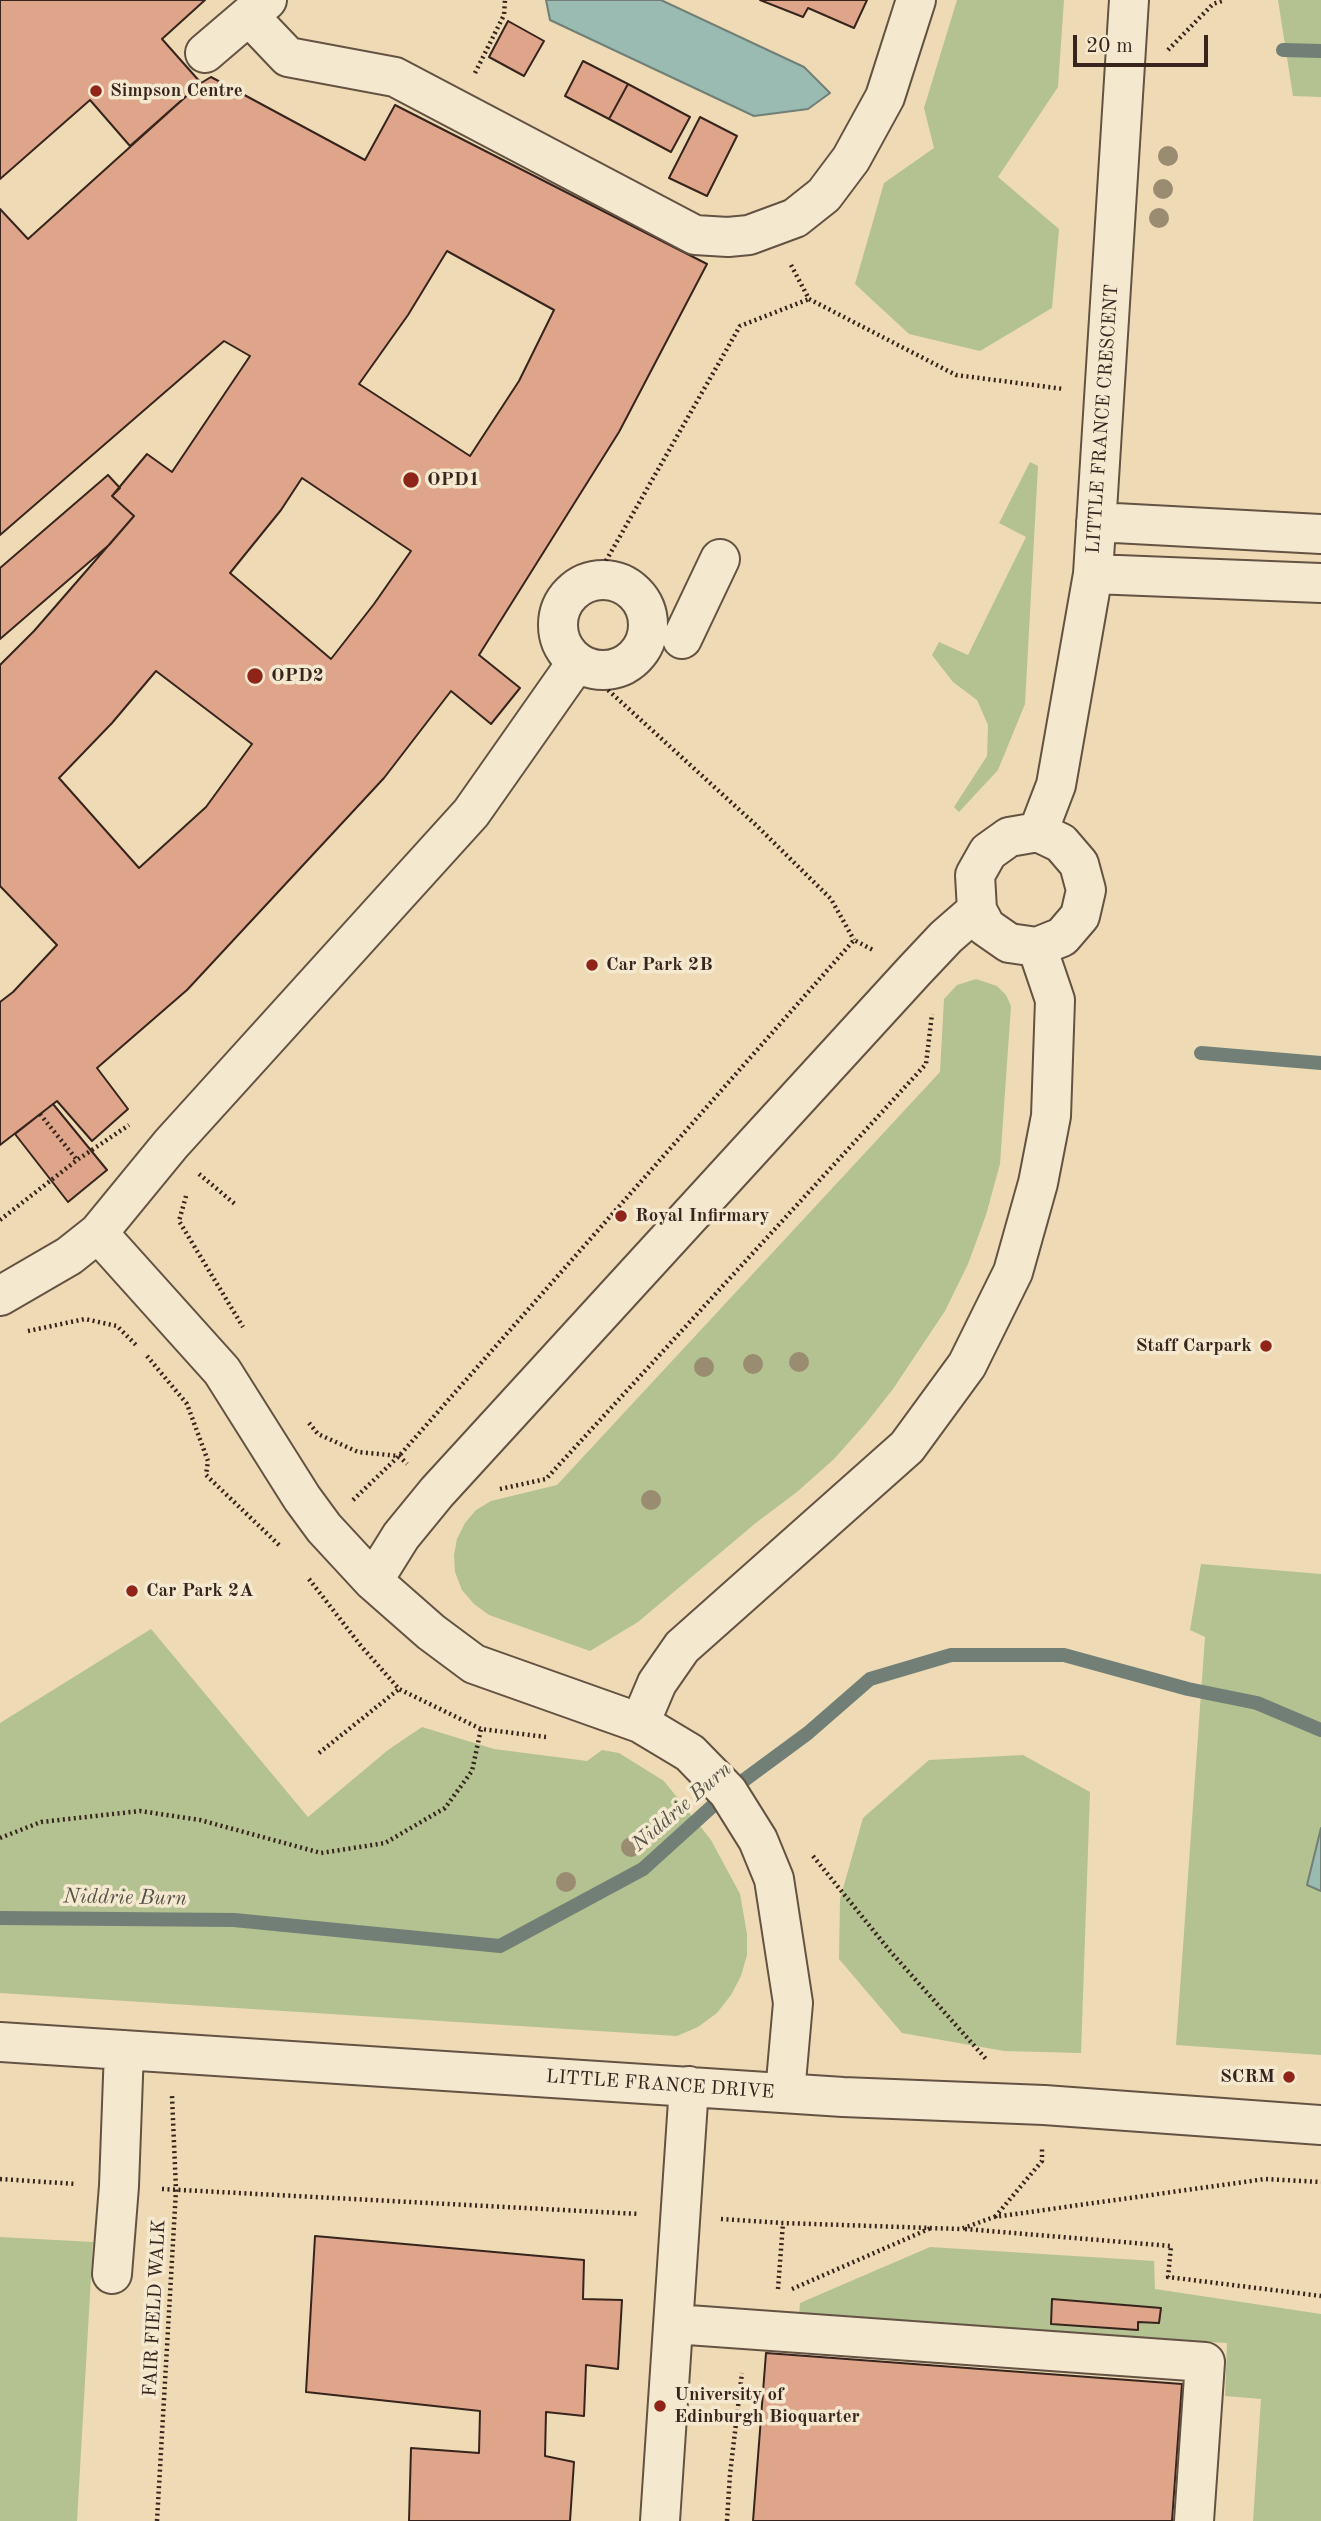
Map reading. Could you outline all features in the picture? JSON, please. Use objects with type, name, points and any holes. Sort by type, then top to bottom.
[{"type":"street","points":[[205,53],[258,8],[288,57],[396,77],[695,235],[749,235],[795,218],[824,195],[851,159],[885,97],[916,0]]},
{"type":"street","name":"LITTLE FRANCE CRESCENT","points":[[1038,832],[1056,785],[1093,574],[1129,0]]},
{"type":"street","points":[[1096,522],[1321,534]]},
{"type":"street","points":[[682,639],[720,559]]},
{"type":"street","points":[[1093,574],[1321,583]]},
{"type":"street","points":[[596,580],[623,584],[643,603],[648,616],[644,644],[636,656],[625,664],[599,670],[577,662],[566,651],[559,637],[559,615],[568,594],[581,585],[596,580]]},
{"type":"street","points":[[0,1296],[69,1256],[182,1156],[471,813],[577,662]]},
{"type":"street","points":[[1038,832],[1061,843],[1079,864],[1086,890],[1080,916],[1062,937],[1037,947],[1009,943],[986,927],[976,910],[975,875],[988,852],[1009,837],[1038,832]]},
{"type":"street","points":[[373,1581],[401,1536],[437,1492],[922,962],[976,910]]},
{"type":"street","points":[[640,1723],[657,1683],[682,1647],[907,1447],[967,1365],[1013,1272],[1038,1183],[1051,1116],[1055,1000],[1037,947]]},
{"type":"street","points":[[98,1233],[222,1371],[324,1528],[373,1581],[444,1643],[474,1664],[640,1723],[690,1753],[728,1792],[758,1840],[774,1879],[793,2003],[785,2093]]},
{"type":"street","name":"LITTLE FRANCE DRIVE","points":[[0,2042],[850,2098],[1044,2105],[1321,2125]]},
{"type":"street","points":[[113,2274],[120,2186],[124,2050]]},
{"type":"street","points":[[660,2521],[689,2086]]},
{"type":"street","points":[[674,2324],[1205,2362],[1194,2521]]},
{"type":"path","points":[[456,109],[504,15],[505,0]]},
{"type":"path","points":[[1127,57],[1160,58],[1213,4],[1224,0]]},
{"type":"path","points":[[771,227],[809,299],[956,375],[1104,394]]},
{"type":"path","points":[[596,580],[740,326],[809,299]]},
{"type":"path","points":[[577,662],[756,825],[831,899],[853,940]]},
{"type":"path","points":[[40,1114],[76,1160]]},
{"type":"path","points":[[0,1220],[76,1160],[141,1116],[234,1204]]},
{"type":"path","points":[[182,1156],[179,1221],[247,1334]]},
{"type":"path","points":[[300,1413],[318,1434],[358,1452],[399,1456],[437,1492]]},
{"type":"path","points":[[494,1490],[545,1479]]},
{"type":"path","points":[[319,1753],[399,1689]]},
{"type":"path","points":[[0,1838],[41,1822],[140,1811],[200,1820],[321,1853],[385,1843],[445,1808],[472,1771],[481,1728]]},
{"type":"path","points":[[808,1850],[890,1951],[990,2063]]},
{"type":"path","name":"FAIR FIELD WALK","points":[[157,2521],[176,2190],[172,2096]]},
{"type":"path","points":[[994,2217],[1042,2161],[1044,2105]]},
{"type":"path","points":[[778,2295],[933,2228]]},
{"type":"path","points":[[961,2229],[1171,2246],[1168,2277],[1321,2297]]},
{"type":"path","points":[[727,2521],[730,2474]]},
{"type":"green space","points":[[957,0],[1064,0],[1058,87],[998,177],[1059,229],[1052,308],[980,351],[909,334],[855,284],[884,183],[934,148],[924,108]]},
{"type":"green space","points":[[1278,0],[1321,0],[1321,97],[1293,96]]},
{"type":"green space","points":[[1030,462],[1038,466],[1025,704],[998,770],[959,812],[954,807],[987,756],[988,725],[977,700],[953,682],[932,655],[939,642],[968,655],[1026,537],[999,523]]},
{"type":"green space","points":[[976,979],[997,986],[1006,995],[1011,1006],[1000,1164],[986,1215],[968,1264],[945,1311],[893,1389],[867,1422],[834,1459],[797,1492],[638,1622],[590,1651],[489,1615],[474,1604],[462,1590],[455,1572],[457,1539],[465,1523],[476,1510],[491,1501],[557,1485],[940,1072],[944,999],[957,985]]},
{"type":"green space","points":[[1201,1564],[1321,1574],[1321,2055],[1176,2045],[1205,1637],[1190,1630]]},
{"type":"green space","points":[[151,1629],[308,1817],[388,1750],[422,1727],[494,1749],[587,1761],[602,1750],[619,1753],[664,1781],[711,1840],[740,1894],[747,1934],[747,1955],[741,1976],[731,1995],[717,2013],[698,2027],[677,2036],[0,1993],[0,1723]]},
{"type":"green space","points":[[1023,1755],[1090,1792],[1081,2053],[1004,2051],[902,2033],[839,1959],[840,1899],[863,1818],[929,1760]]},
{"type":"green space","points":[[0,2237],[93,2242],[77,2521],[0,2521]]},
{"type":"green space","points":[[930,2247],[1154,2261],[1155,2289],[1321,2314],[1321,2521],[1253,2521],[1261,2399],[1225,2396],[1227,2343],[799,2316],[800,2303]]},
{"type":"water","points":[[546,0],[661,0],[804,67],[830,93],[808,109],[754,116],[550,20]]},
{"type":"water","points":[[1321,1828],[1321,1891],[1307,1885]]},
{"type":"building","name":"Simpson Centre","points":[[0,0],[205,0],[162,39],[201,83],[130,146],[90,100],[0,179]]},
{"type":"building","points":[[760,0],[867,0],[854,28],[808,8],[803,17]]},
{"type":"building","points":[[508,21],[544,41],[524,76],[489,57]]},
{"type":"building","points":[[583,61],[628,84],[609,119],[565,96]]},
{"type":"building","points":[[211,77],[365,160],[395,105],[707,264],[619,432],[479,655],[520,688],[491,724],[451,691],[384,778],[187,990],[97,1068],[128,1109],[92,1141],[57,1101],[0,1145],[0,1002],[13,992],[57,945],[0,886],[0,665],[34,631],[134,516],[112,496],[147,454],[172,472],[250,356],[224,341],[0,535],[0,209],[28,239],[201,83]],"holes":[[[447,251],[554,310],[519,381],[470,456],[359,384],[408,315]],[[302,478],[411,551],[331,659],[230,573],[281,510]],[[156,671],[252,744],[206,807],[139,868],[59,778],[112,723]]]},
{"type":"building","points":[[628,84],[690,117],[671,152],[609,119]]},
{"type":"building","points":[[700,117],[737,136],[707,196],[669,178]]},
{"type":"building","points":[[108,475],[120,488],[112,496],[134,516],[109,545],[0,639],[0,568]]},
{"type":"building","points":[[53,1104],[107,1170],[68,1202],[15,1134]]},
{"type":"building","points":[[315,2236],[584,2260],[583,2299],[622,2300],[618,2369],[586,2365],[584,2416],[546,2412],[545,2456],[574,2462],[570,2521],[409,2521],[411,2448],[479,2453],[480,2411],[306,2392]]},
{"type":"building","points":[[1052,2299],[1161,2308],[1159,2323],[1138,2322],[1138,2330],[1051,2324]]},
{"type":"building","points":[[766,2353],[1182,2384],[1172,2521],[753,2521]]},
{"type":"waterway","points":[[1283,50],[1321,51]]},
{"type":"waterway","points":[[1201,1053],[1321,1063]]},
{"type":"waterway","name":"Niddrie Burn","points":[[0,1918],[234,1920],[500,1946],[643,1869],[728,1792],[808,1733],[870,1679],[951,1655],[1064,1655],[1188,1689],[1257,1703],[1321,1730]]},
{"type":"place","name":"Simpson Centre","points":[[96,91]]},
{"type":"place","name":"OPD1","points":[[411,480]]},
{"type":"place","name":"OPD2","points":[[255,676]]},
{"type":"place","name":"Car Park 2B","points":[[592,965]]},
{"type":"place","name":"Royal Infirmary","points":[[621,1216]]},
{"type":"place","name":"Staff Carpark","points":[[1266,1346]]},
{"type":"place","name":"Car Park 2A","points":[[132,1591]]},
{"type":"place","name":"SCRM","points":[[1289,2077]]},
{"type":"place","name":"University of Edinburgh Bioquarter","points":[[660,2406]]}]
